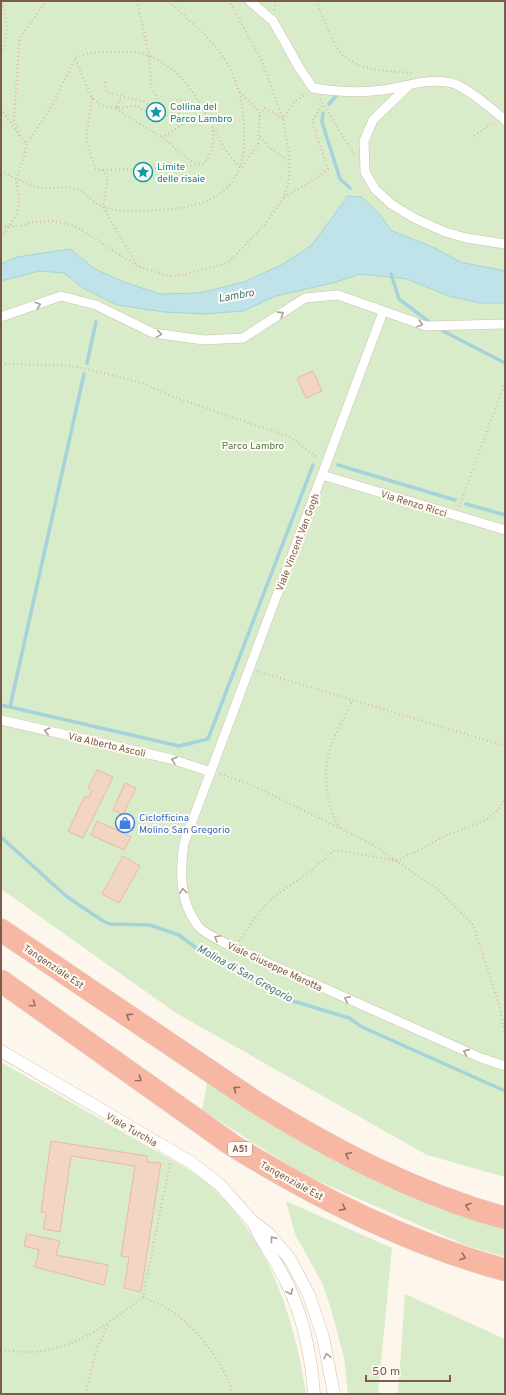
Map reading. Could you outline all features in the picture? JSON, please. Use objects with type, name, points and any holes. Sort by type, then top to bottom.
[{"type":"highway","name":"Tangenziale Est","points":[[1,930],[254,1101],[290,1123],[359,1161],[410,1184],[468,1207],[505,1218]]},
{"type":"highway","name":"Tangenziale Est","points":[[1,981],[232,1145],[270,1168],[349,1211],[395,1231],[457,1255],[505,1270]]},
{"type":"street","points":[[250,1],[272,22],[313,88],[343,93],[408,86],[430,81],[454,84],[503,118]]},
{"type":"street","points":[[408,86],[373,120],[364,141],[365,172],[375,189],[391,204],[414,218],[445,232],[466,238],[505,244]]},
{"type":"street","points":[[1,317],[61,296],[96,305],[153,333],[204,340],[243,338],[305,298],[338,295],[426,326],[505,324]]},
{"type":"street","name":"Viale Vincent Van Gogh","points":[[211,772],[383,312]]},
{"type":"street","name":"Via Renzo Ricci","points":[[322,475],[505,530]]},
{"type":"street","name":"Via Alberto Ascoli","points":[[1,720],[170,759],[211,772]]},
{"type":"street","name":"Viale Giuseppe Marotta","points":[[211,772],[184,843],[181,870],[184,898],[198,927],[234,948],[481,1058],[505,1066]]},
{"type":"street","name":"Viale Turchia","points":[[1,1051],[192,1163],[220,1185],[252,1221],[268,1233],[290,1259],[309,1295],[323,1337],[334,1394]]},
{"type":"street","name":"Viale Turchia","points":[[252,1221],[261,1241],[280,1270],[293,1298],[308,1351],[314,1394]]},
{"type":"path","points":[[19,136],[14,120],[20,38],[46,1]]},
{"type":"path","points":[[137,1],[149,55],[150,86],[161,105],[161,112]]},
{"type":"path","points":[[169,1],[214,43],[233,73],[239,92],[244,120],[245,144],[241,168]]},
{"type":"path","points":[[1,225],[8,228],[24,226],[32,222],[53,221],[75,226],[137,266],[169,276],[183,275],[228,263],[266,223],[284,197],[289,180],[290,161],[283,119],[261,59],[229,1]]},
{"type":"path","points":[[316,1],[340,51],[352,62],[391,71],[419,74],[430,81]]},
{"type":"path","points":[[1,2],[8,29],[1,54]]},
{"type":"path","points":[[1,238],[17,214],[19,200],[16,179],[24,158],[26,145],[51,107],[75,59],[81,55],[136,51],[149,55],[184,79],[203,109],[230,158],[241,168]]},
{"type":"path","points":[[75,59],[92,98],[86,139],[95,168],[102,170],[175,168],[204,164],[212,153],[214,144],[212,126]]},
{"type":"path","points":[[105,82],[106,91],[120,97],[145,102],[153,109],[180,121]]},
{"type":"path","points":[[283,119],[294,101],[313,88],[365,172]]},
{"type":"path","points":[[239,92],[260,113]]},
{"type":"path","points":[[116,108],[120,101],[120,97]]},
{"type":"path","points":[[92,98],[106,107],[116,108],[138,106],[143,111],[153,109]]},
{"type":"path","points":[[160,136],[167,135],[171,131],[180,128],[182,125],[180,121],[181,118],[176,107],[176,100],[183,100],[203,109]]},
{"type":"path","points":[[284,197],[315,179],[328,169],[312,122],[323,104]]},
{"type":"path","points":[[116,108],[128,118],[160,136],[187,160],[200,164]]},
{"type":"path","points":[[1,171],[34,186],[78,190],[103,207],[140,211],[174,209],[192,205],[221,194],[233,183],[241,168],[258,144],[260,137],[260,113],[265,108],[283,119]]},
{"type":"path","points":[[1,110],[26,145]]},
{"type":"path","points":[[474,136],[503,118]]},
{"type":"path","points":[[167,135],[168,142]]},
{"type":"path","points":[[260,137],[272,150],[290,161]]},
{"type":"path","points":[[102,170],[108,177],[103,207],[137,266]]},
{"type":"path","points":[[1,364],[64,365],[142,383],[171,396],[290,437],[326,465]]},
{"type":"path","points":[[456,515],[504,385]]},
{"type":"path","points":[[250,669],[505,746]]},
{"type":"path","points":[[340,828],[334,819],[326,777],[329,750],[352,701]]},
{"type":"path","points":[[211,772],[252,785],[370,843],[440,890],[472,925],[499,1004],[505,1036]]},
{"type":"path","points":[[234,948],[260,911],[272,898],[308,873],[335,850],[398,861],[445,836],[484,821],[498,810],[505,800]]},
{"type":"path","points":[[1,1349],[12,1352],[51,1351],[94,1333],[143,1297],[172,1152]]},
{"type":"path","points":[[143,1297],[170,1309],[195,1331],[218,1359],[232,1394]]},
{"type":"path","points":[[85,1394],[97,1348],[108,1324]]},
{"type":"green space","name":"Parco Lambro","points":[[1,1],[505,1],[505,1177],[427,1155],[176,1013],[1,889]]},
{"type":"green space","points":[[1,1062],[181,1165],[201,1178],[218,1193],[237,1214],[253,1236],[278,1286],[295,1339],[306,1394],[1,1394]]},
{"type":"green space","points":[[208,1078],[505,1225],[505,1257],[465,1245],[304,1175],[202,1110]]},
{"type":"green space","points":[[286,1201],[392,1248],[378,1394],[348,1394],[344,1358],[331,1309],[322,1283],[295,1234]]},
{"type":"green space","points":[[405,1294],[505,1339],[505,1394],[398,1394]]},
{"type":"water","name":"Lambro","points":[[348,196],[361,197],[377,211],[392,231],[435,248],[460,262],[505,271],[505,303],[480,303],[449,296],[407,279],[360,274],[336,282],[276,296],[243,311],[204,314],[164,312],[117,305],[83,288],[64,273],[39,271],[1,281],[1,264],[17,257],[70,249],[95,269],[124,282],[160,294],[200,293],[244,282],[281,265],[311,246]]},
{"type":"building","points":[[313,371],[322,391],[306,398],[297,378]]},
{"type":"building","points":[[97,770],[113,777],[83,838],[68,831],[85,796],[89,798],[92,790],[88,788]]},
{"type":"building","points":[[125,783],[136,788],[123,815],[113,810]]},
{"type":"building","points":[[97,821],[131,837],[124,850],[91,835]]},
{"type":"building","points":[[123,856],[140,866],[119,903],[102,894]]},
{"type":"building","points":[[51,1141],[147,1156],[147,1162],[161,1163],[141,1292],[124,1288],[129,1257],[121,1256],[135,1166],[71,1156],[60,1232],[43,1229],[46,1213],[41,1212]]},
{"type":"building","points":[[27,1234],[60,1241],[56,1255],[108,1265],[104,1285],[35,1267],[39,1250],[24,1246]]},
{"type":"waterway","points":[[329,104],[336,96]]},
{"type":"waterway","points":[[323,113],[322,122],[340,179],[350,188]]},
{"type":"waterway","points":[[391,274],[399,299],[428,321]]},
{"type":"waterway","points":[[87,363],[96,322]]},
{"type":"waterway","points":[[443,331],[505,363]]},
{"type":"waterway","points":[[10,707],[84,374]]},
{"type":"waterway","points":[[1,705],[179,746],[208,739],[313,465]]},
{"type":"waterway","points":[[338,465],[455,500]]},
{"type":"waterway","points":[[466,504],[505,515]]},
{"type":"waterway","name":"Molina di San Gregorio","points":[[1,837],[66,896],[103,921],[110,924],[150,925],[179,935],[203,953],[290,1000],[349,1018],[362,1027],[505,1091]]},
{"type":"place","name":"Collina del Parco Lambro","points":[[156,112]]},
{"type":"place","name":"Limite delle risaie","points":[[143,172]]},
{"type":"place","name":"Ciclofficina Molino San Gregorio","points":[[125,823]]}]
